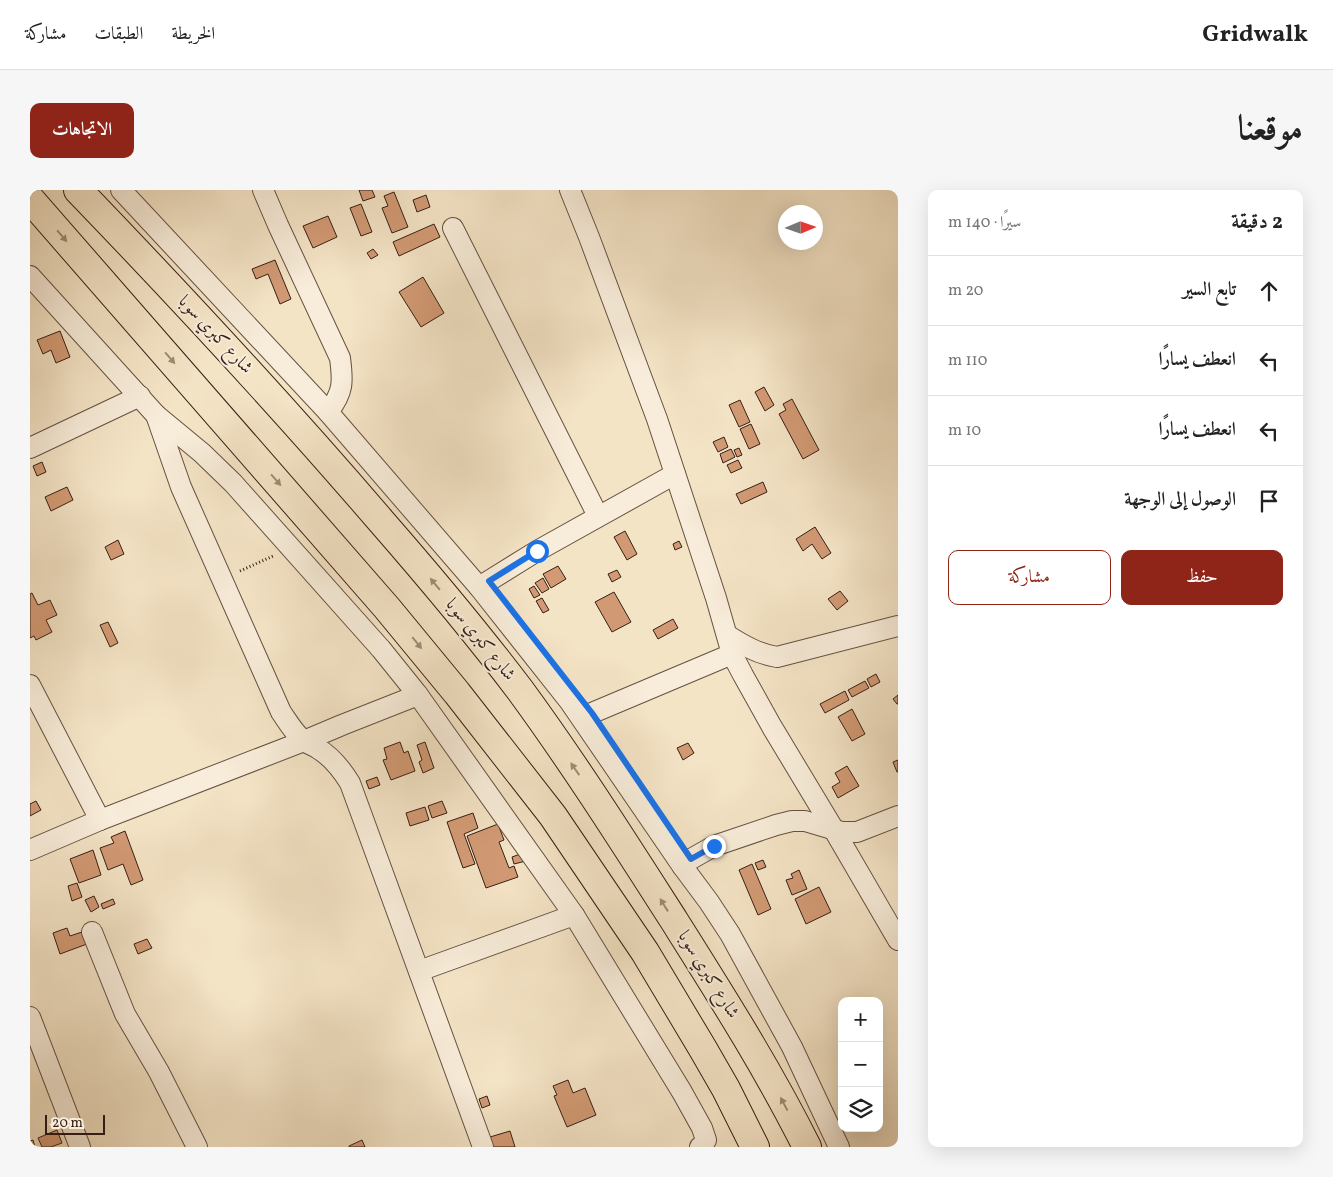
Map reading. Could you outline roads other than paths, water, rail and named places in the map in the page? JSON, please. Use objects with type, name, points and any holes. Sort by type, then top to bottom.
[{"type":"highway","name":"شارع كبري سوبا","points":[[78,190],[303,431],[450,602],[520,691],[583,779],[723,998],[778,1092],[807,1147]]},
{"type":"highway","points":[[30,200],[387,608],[457,693],[553,816],[645,952],[703,1048],[755,1147]]},
{"type":"highway","points":[[600,887],[637,863]]},
{"type":"street","points":[[121,190],[328,412],[484,584],[592,713],[687,863],[708,902],[742,955],[792,1047],[840,1147]]},
{"type":"street","points":[[263,190],[340,358],[341,390],[336,403],[328,412]]},
{"type":"street","points":[[570,190],[657,420],[730,644],[742,675],[898,940]]},
{"type":"street","points":[[453,228],[598,516]]},
{"type":"street","points":[[30,276],[156,415],[234,483],[381,649],[418,695],[574,915],[702,1128],[706,1140],[700,1147]]},
{"type":"street","points":[[30,448],[140,396]]},
{"type":"street","points":[[156,415],[181,487],[281,712],[304,742],[319,749],[331,759],[342,770],[350,783],[483,1147]]},
{"type":"street","points":[[484,584],[537,551],[675,474]]},
{"type":"street","points":[[484,584],[687,863]]},
{"type":"street","points":[[592,713],[730,644],[777,657],[898,626]]},
{"type":"street","points":[[30,685],[100,820]]},
{"type":"street","points":[[30,850],[100,820],[304,742],[418,695]]},
{"type":"street","points":[[687,863],[707,850],[792,821],[805,821],[842,832],[857,832],[898,816]]},
{"type":"street","points":[[419,971],[574,915]]},
{"type":"street","points":[[92,932],[125,1014],[198,1147]]},
{"type":"street","points":[[30,1017],[80,1147]]}]
